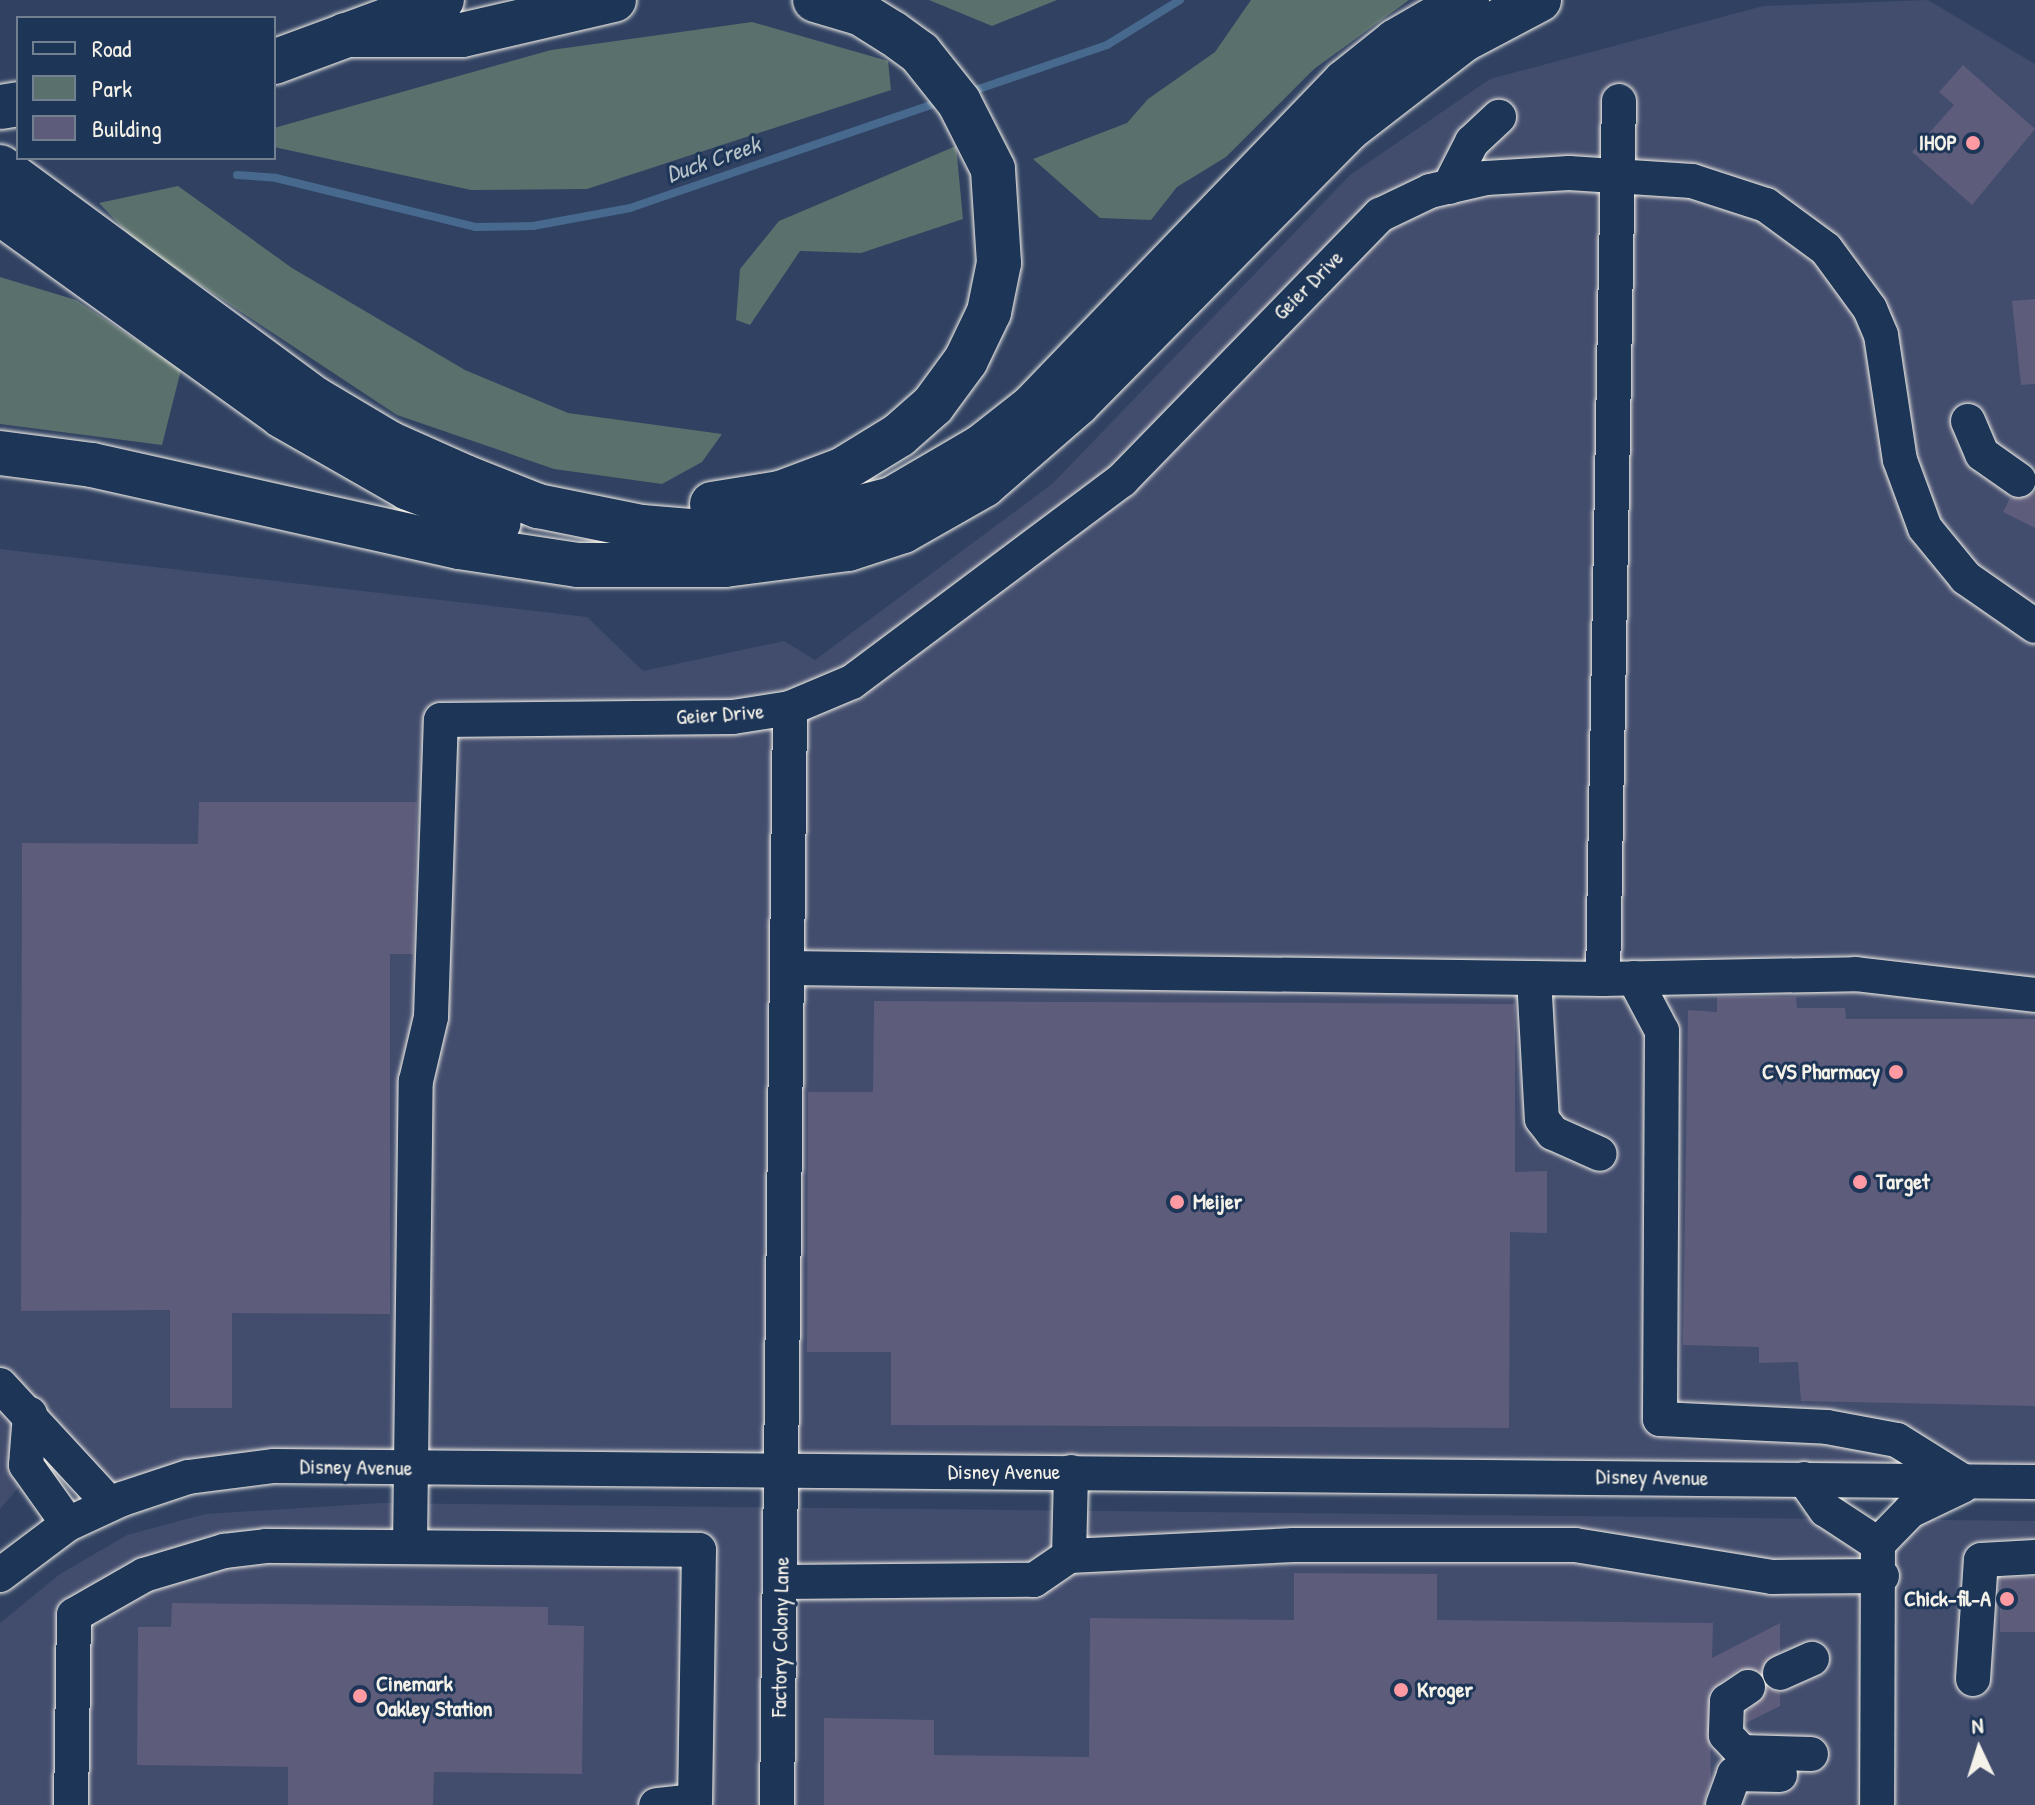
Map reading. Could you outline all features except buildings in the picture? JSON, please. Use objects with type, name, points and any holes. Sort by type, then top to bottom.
[{"type":"highway","points":[[276,30],[442,0]]},
{"type":"highway","points":[[276,61],[354,18],[462,35],[614,0]]},
{"type":"highway","points":[[465,477],[570,501],[726,503],[842,470],[899,435],[933,405],[966,360],[989,312],[999,216],[993,169],[975,131],[938,72],[862,14],[815,0]]},
{"type":"highway","points":[[0,453],[92,465],[459,547],[578,565],[644,562],[725,565],[848,549],[903,531],[984,485],[1078,403],[1348,129],[1463,40],[1539,0]]},
{"type":"highway","points":[[0,213],[110,270],[389,443],[465,477],[593,520],[690,531],[799,523],[892,499],[981,447],[1032,407],[1345,82],[1396,41],[1465,1]]},
{"type":"highway","points":[[0,167],[110,270],[282,416],[408,488],[497,522],[644,562]]},
{"type":"street","points":[[1619,101],[1619,979],[1662,1031],[1660,1419],[1827,1427],[1897,1440],[1969,1480]]},
{"type":"street","points":[[1449,187],[1472,142],[1499,117]]},
{"type":"street","name":"Geier Drive","points":[[411,1467],[416,1081],[431,1017],[441,720],[733,717],[790,708],[852,682],[1111,489],[1380,215],[1449,187],[1555,174],[1692,181],[1766,205],[1826,249],[1870,309],[1881,335],[1900,460],[1925,528],[1966,578],[2035,626]]},
{"type":"street","points":[[1968,421],[1982,454],[2019,480]]},
{"type":"street","name":"Factory Colony Lane","points":[[777,1805],[790,708]]},
{"type":"street","points":[[789,968],[1619,979],[1856,974],[2035,995]]},
{"type":"street","points":[[1534,978],[1542,1119],[1553,1133],[1600,1154]]},
{"type":"street","points":[[0,1385],[26,1423],[110,1504]]},
{"type":"street","points":[[26,1423],[26,1465],[68,1524]]},
{"type":"street","name":"Disney Avenue","points":[[0,1575],[68,1524],[110,1504],[188,1477],[274,1466],[2035,1482]]},
{"type":"street","points":[[410,1547],[411,1467]]},
{"type":"street","points":[[1069,1556],[1071,1472]]},
{"type":"street","points":[[1804,1479],[1826,1510],[1880,1560]]},
{"type":"street","points":[[1877,1805],[1880,1560],[1929,1498],[1969,1480]]},
{"type":"street","points":[[781,1582],[1034,1580],[1069,1556],[1294,1545],[1575,1545],[1772,1577],[1880,1560]]},
{"type":"street","points":[[71,1805],[74,1615],[144,1575],[224,1551],[410,1547],[699,1550],[695,1801],[656,1805]]},
{"type":"street","points":[[1973,1679],[1981,1560],[2035,1557]]},
{"type":"street","points":[[1780,1673],[1812,1659]]},
{"type":"street","points":[[1723,1805],[1734,1774],[1755,1790],[1811,1765],[1742,1752],[1726,1735],[1727,1701],[1748,1687]]},
{"type":"shaded area","points":[[1928,0],[2035,64],[2035,1482],[411,1467],[122,1499],[60,1439],[0,1509],[0,549],[587,617],[643,671],[784,641],[815,660],[1052,484],[1350,175],[1490,79],[1763,6]]},
{"type":"shaded area","points":[[380,1503],[2035,1521],[2035,1805],[0,1805],[0,1623],[60,1574],[127,1535],[205,1514]]},
{"type":"green space","points":[[929,0],[1057,0],[992,26]]},
{"type":"green space","points":[[1251,0],[1409,0],[1314,69],[1226,157],[1177,187],[1151,220],[1100,218],[1033,159],[1127,123],[1148,99],[1215,52]]},
{"type":"green space","points":[[752,22],[888,61],[891,90],[587,189],[471,190],[276,147],[276,127],[551,50]]},
{"type":"green space","points":[[956,146],[963,219],[861,253],[800,251],[750,325],[736,320],[740,269],[779,221]]},
{"type":"green space","points":[[178,186],[292,268],[465,370],[568,413],[722,434],[702,462],[662,484],[554,469],[397,415],[137,243],[99,203]]},
{"type":"green space","points":[[0,277],[76,300],[181,370],[162,445],[0,424]]},
{"type":"waterway","name":"Duck Creek","points":[[967,93],[1107,45],[1180,0]]},
{"type":"waterway","name":"Duck Creek","points":[[237,175],[276,178],[475,227],[533,226],[630,208],[942,101]]},
{"type":"place","name":"IHOP","points":[[1973,143]]},
{"type":"place","name":"CVS Pharmacy","points":[[1896,1072]]},
{"type":"place","name":"Target","points":[[1860,1182]]},
{"type":"place","name":"Meijer","points":[[1177,1202]]},
{"type":"place","name":"Chick-fil-A","points":[[2007,1599]]},
{"type":"place","name":"Kroger","points":[[1401,1690]]},
{"type":"place","name":"Cinemark Oakley Station","points":[[360,1696]]}]
